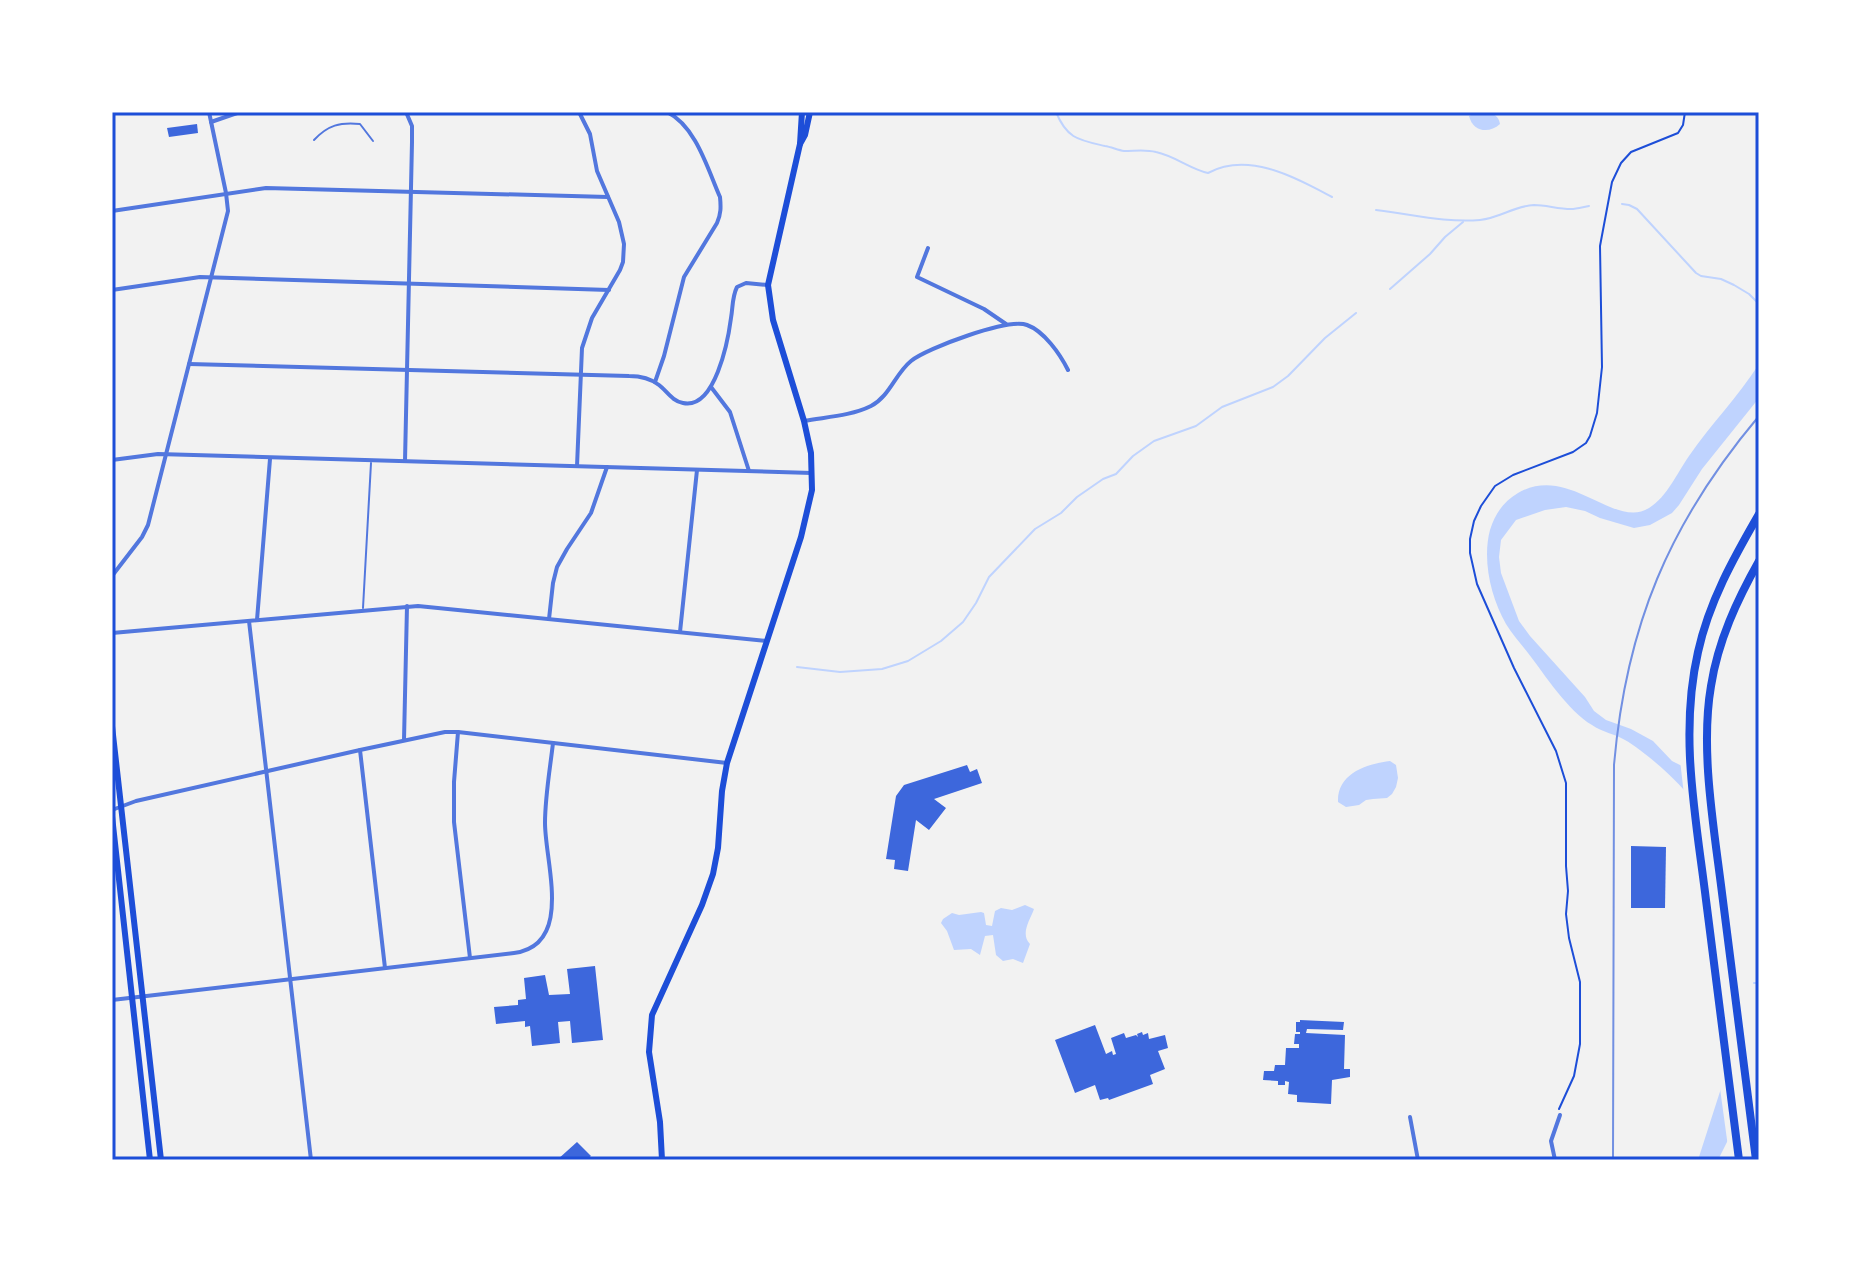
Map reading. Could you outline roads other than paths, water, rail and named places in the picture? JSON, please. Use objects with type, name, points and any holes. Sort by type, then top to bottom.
[{"type":"highway","points":[[1739,1160],[1690,779],[1689,706],[1706,619],[1730,566],[1759,514]]},
{"type":"highway","points":[[1756,1160],[1714,829],[1708,761],[1708,709],[1718,652],[1739,598],[1759,561]]},
{"type":"main road","points":[[662,1160],[660,1122],[649,1052],[650,1028],[657,1001],[702,905],[713,874],[727,763],[806,520],[812,490],[809,437],[773,320],[768,285],[800,144],[802,112]]},
{"type":"main road","points":[[800,144],[810,112]]},
{"type":"main road","points":[[112,726],[161,1160]]},
{"type":"main road","points":[[112,816],[150,1160]]},
{"type":"street","points":[[112,576],[147,530],[228,211],[209,112]]},
{"type":"street","points":[[211,122],[240,112]]},
{"type":"street","points":[[405,461],[412,192],[412,126],[406,112]]},
{"type":"street","points":[[577,466],[582,348],[587,331],[620,270],[624,244],[619,222],[597,171],[590,134],[579,112]]},
{"type":"street","points":[[655,382],[684,277],[721,215],[720,197],[694,138],[681,121],[667,112]]},
{"type":"street","points":[[112,211],[266,188],[608,197]]},
{"type":"street","points":[[928,248],[917,277],[984,309],[1006,324]]},
{"type":"street","points":[[112,290],[211,277],[609,290]]},
{"type":"street","points":[[189,364],[639,376],[655,382],[673,399],[684,404],[699,401],[711,387],[727,337],[737,287],[746,283],[768,285]]},
{"type":"street","points":[[804,421],[873,406],[887,393],[905,366],[917,356],[1006,324],[1026,324],[1032,328],[1046,340],[1068,370]]},
{"type":"street","points":[[711,387],[730,412],[749,471]]},
{"type":"street","points":[[112,460],[167,455],[812,473]]},
{"type":"street","points":[[257,620],[270,458]]},
{"type":"street","points":[[549,619],[557,567],[591,513],[607,467]]},
{"type":"street","points":[[680,632],[697,470]]},
{"type":"street","points":[[404,740],[407,605]]},
{"type":"street","points":[[112,633],[407,605],[767,641]]},
{"type":"street","points":[[249,621],[311,1160]]},
{"type":"street","points":[[458,732],[454,822],[470,958]]},
{"type":"street","points":[[112,810],[136,801],[266,771],[404,740],[458,732],[727,763]]},
{"type":"street","points":[[112,1000],[529,950],[541,940],[551,917],[545,822],[553,743]]},
{"type":"street","points":[[360,750],[385,968]]},
{"type":"street","points":[[1555,1160],[1551,1141],[1560,1115]]},
{"type":"street","points":[[1410,1117],[1418,1160]]},
{"type":"lane","points":[[314,140],[339,122],[360,124],[373,141]]},
{"type":"lane","points":[[363,610],[371,460]]},
{"type":"lane","points":[[1560,1115],[1563,1108]]},
{"type":"water","points":[[1477,112],[1494,115],[1500,124],[1491,129],[1478,128],[1469,116]]},
{"type":"water","points":[[1759,364],[1759,398],[1702,469],[1672,513],[1650,525],[1634,528],[1566,507],[1545,510],[1516,520],[1501,540],[1499,557],[1501,573],[1519,621],[1594,711],[1606,720],[1653,741],[1672,761],[1694,775],[1731,1134],[1718,1160],[1698,1160],[1725,1076],[1689,796],[1650,758],[1625,740],[1583,719],[1557,692],[1501,614],[1492,591],[1487,554],[1490,530],[1504,504],[1518,493],[1537,486],[1573,490],[1621,511],[1635,512],[1649,508],[1666,491],[1697,444]]},
{"type":"water","points":[[1390,761],[1396,765],[1398,778],[1396,787],[1387,798],[1366,800],[1359,805],[1346,807],[1338,802],[1342,784],[1348,777],[1363,768]]},
{"type":"water","points":[[1025,905],[1034,909],[1026,931],[1030,944],[1023,963],[1013,959],[1003,961],[996,955],[993,935],[985,936],[980,955],[971,949],[954,950],[941,923],[952,913],[981,912],[984,913],[986,925],[992,926],[995,911]]},
{"type":"waterway","points":[[1056,112],[1069,133],[1088,142],[1124,151],[1156,152],[1208,173],[1224,167],[1256,166],[1288,175],[1332,197]]},
{"type":"waterway","points":[[1622,204],[1637,209],[1696,273],[1734,285],[1759,304]]},
{"type":"waterway","points":[[1376,210],[1467,221],[1487,219],[1527,206],[1571,209],[1589,206]]},
{"type":"waterway","points":[[1390,289],[1463,222]]},
{"type":"waterway","points":[[797,667],[840,672],[882,669],[908,661],[941,641],[963,622],[989,577],[1035,529],[1061,513],[1103,479],[1116,474],[1133,456],[1154,441],[1196,426],[1222,407],[1273,387],[1356,313]]},
{"type":"waterway","points":[[1754,983],[1759,983]]},
{"type":"tram line","points":[[1613,1160],[1614,765],[1629,667],[1657,578],[1677,537],[1727,456],[1759,416]]}]
